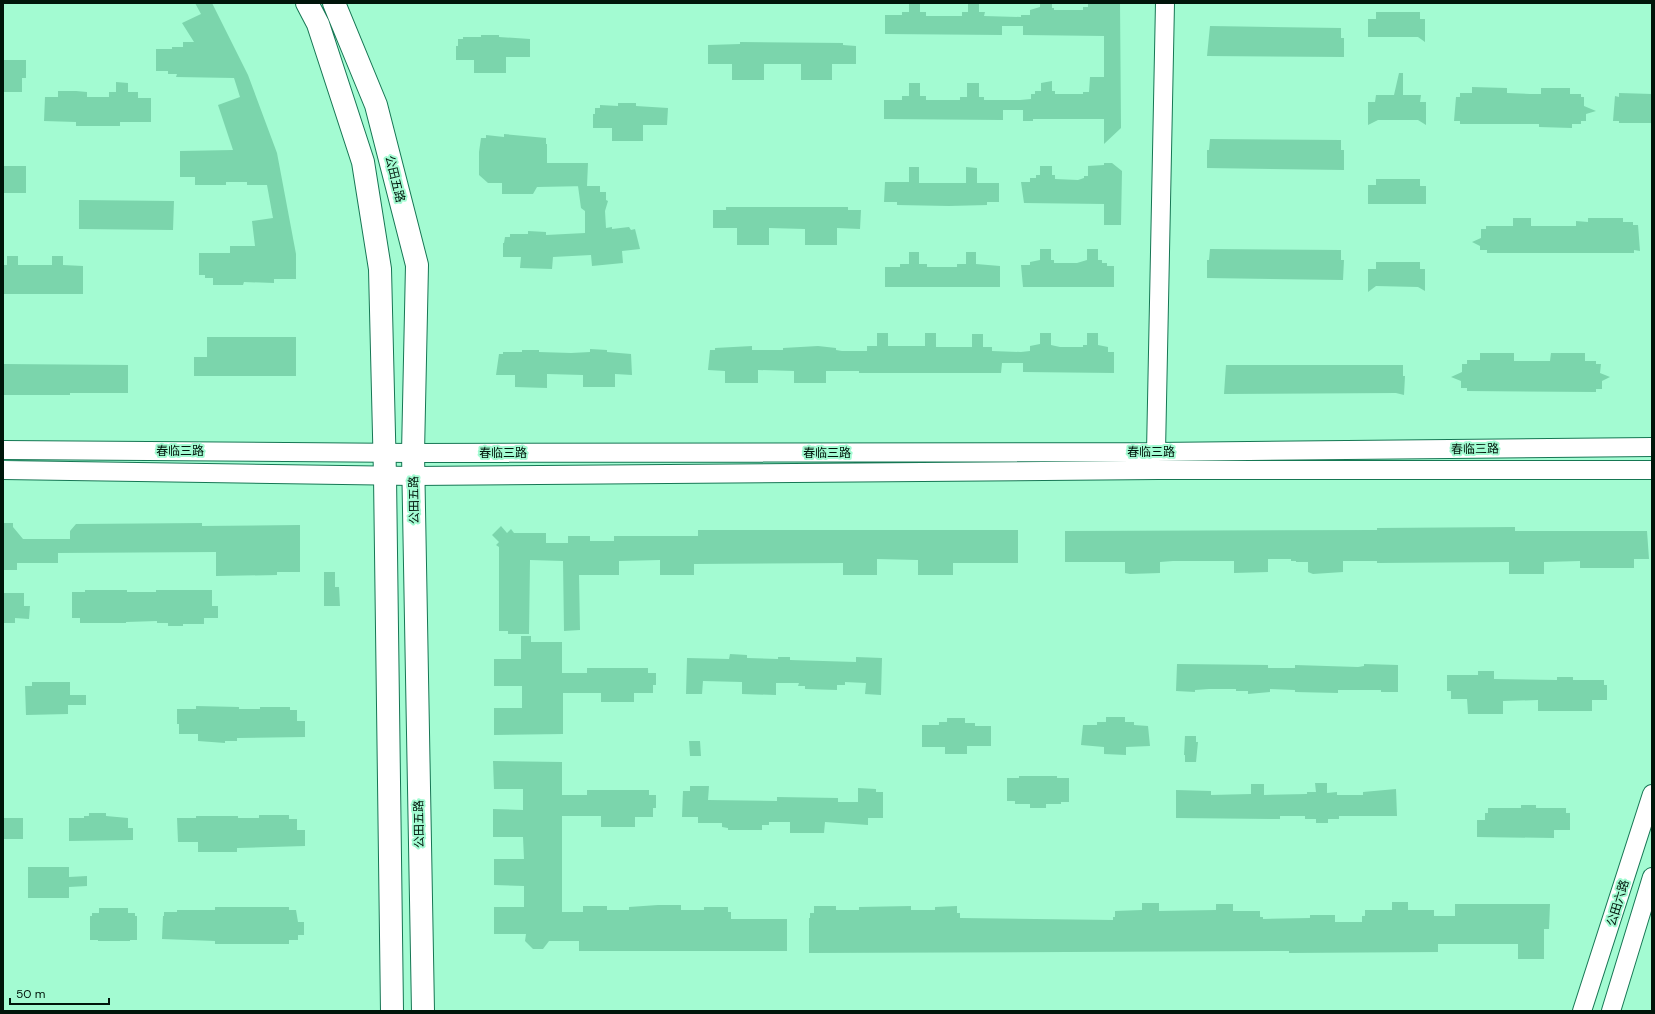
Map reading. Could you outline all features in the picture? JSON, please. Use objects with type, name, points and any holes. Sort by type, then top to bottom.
[{"type":"main road","points":[[307,3],[318,24],[363,162],[380,269],[385,476],[392,1011]]},
{"type":"main road","name":"公田五路","points":[[334,3],[376,105],[417,265],[413,453],[422,1011]]},
{"type":"street","points":[[1158,470],[1156,452],[1165,3]]},
{"type":"street","name":"春临三路","points":[[3,450],[413,453],[1156,452],[1652,447]]},
{"type":"street","name":"春临三路","points":[[3,470],[385,476],[1158,470],[1652,470]]},
{"type":"street","name":"公田六路","points":[[1582,1011],[1652,794]]},
{"type":"street","name":"公田六路","points":[[1611,1011],[1652,876]]},
{"type":"building","points":[[195,3],[212,3],[248,75],[277,153],[296,254],[296,279],[274,279],[274,283],[244,282],[243,285],[213,285],[213,278],[205,278],[205,275],[199,275],[199,253],[230,253],[230,246],[255,246],[252,221],[273,218],[267,185],[247,185],[247,182],[226,182],[226,185],[195,185],[195,177],[180,177],[180,151],[233,150],[218,105],[240,97],[234,78],[176,77],[177,74],[168,74],[168,71],[156,71],[156,49],[183,47],[183,42],[194,42],[182,23],[201,14]]},
{"type":"building","points":[[909,3],[920,3],[920,12],[926,12],[926,16],[962,16],[962,12],[968,12],[968,3],[979,3],[979,12],[985,12],[984,16],[1021,17],[1021,15],[1030,15],[1030,10],[1040,7],[1040,3],[1052,3],[1052,8],[1054,8],[1054,10],[1083,10],[1083,7],[1088,7],[1088,3],[1120,3],[1121,128],[1104,144],[1104,119],[1033,119],[1033,121],[1023,121],[1023,110],[1003,110],[1003,120],[884,119],[884,100],[902,100],[902,96],[909,96],[909,83],[920,83],[920,96],[926,96],[926,100],[960,100],[960,97],[967,97],[967,83],[979,83],[979,97],[984,97],[984,100],[1020,100],[1031,99],[1031,94],[1035,94],[1035,91],[1041,91],[1041,83],[1052,81],[1052,91],[1055,91],[1055,94],[1083,94],[1083,92],[1089,92],[1090,77],[1104,77],[1104,36],[1023,35],[1023,26],[1002,26],[1002,35],[885,34],[885,15],[902,15],[902,12],[909,12]]},
{"type":"building","points":[[1376,12],[1420,12],[1420,19],[1425,19],[1425,42],[1418,37],[1368,37],[1368,19],[1376,19]]},
{"type":"building","points":[[1210,26],[1341,28],[1341,38],[1344,38],[1344,57],[1207,56]]},
{"type":"building","points":[[481,35],[499,35],[499,37],[530,39],[530,57],[506,57],[506,73],[474,73],[474,60],[456,60],[456,46],[458,46],[458,39],[463,39],[463,37],[481,37]]},
{"type":"building","points":[[740,42],[843,43],[843,45],[856,46],[856,64],[832,64],[832,80],[801,80],[801,64],[764,64],[764,80],[732,80],[732,64],[708,64],[708,45],[740,44]]},
{"type":"building","points":[[3,60],[26,60],[26,78],[22,78],[22,92],[3,92]]},
{"type":"building","points":[[1399,73],[1403,73],[1403,95],[1421,95],[1420,102],[1426,102],[1426,125],[1418,120],[1378,120],[1368,125],[1368,102],[1375,102],[1376,95],[1394,95]]},
{"type":"building","points":[[116,82],[128,83],[128,92],[138,92],[138,98],[151,98],[151,122],[120,122],[120,126],[76,126],[76,122],[44,121],[45,97],[58,97],[58,91],[76,91],[87,92],[87,97],[109,97],[109,92],[116,92]]},
{"type":"building","points":[[1472,87],[1507,88],[1507,93],[1530,94],[1541,94],[1541,88],[1570,88],[1570,94],[1581,94],[1581,97],[1584,97],[1584,106],[1596,111],[1586,114],[1586,121],[1581,121],[1581,124],[1572,124],[1572,128],[1539,127],[1539,124],[1460,124],[1460,121],[1454,121],[1456,97],[1460,97],[1460,93],[1472,93]]},
{"type":"building","points":[[1619,93],[1652,94],[1652,123],[1619,123],[1619,121],[1613,121],[1615,96],[1619,97]]},
{"type":"building","points":[[618,103],[636,103],[636,106],[668,108],[667,125],[643,125],[643,141],[612,141],[612,128],[593,128],[593,114],[595,114],[595,108],[600,108],[600,105],[618,106]]},
{"type":"building","points":[[504,134],[546,138],[547,163],[588,163],[587,186],[537,187],[533,194],[502,194],[502,183],[488,183],[479,175],[479,152],[481,138],[486,138],[486,135],[504,137]]},
{"type":"building","points":[[1210,139],[1341,140],[1341,150],[1344,150],[1344,170],[1207,168],[1207,150],[1209,150]]},
{"type":"building","points":[[1104,163],[1112,163],[1122,171],[1121,225],[1104,225],[1104,204],[1024,203],[1021,182],[1030,182],[1030,178],[1036,178],[1036,175],[1040,175],[1040,166],[1052,166],[1052,175],[1055,175],[1055,179],[1078,180],[1084,178],[1084,176],[1088,176],[1088,166],[1104,165]]},
{"type":"building","points":[[3,166],[26,166],[26,193],[3,193]]},
{"type":"building","points":[[909,167],[919,167],[919,183],[966,183],[966,167],[977,168],[977,183],[999,183],[999,202],[987,202],[987,205],[949,206],[897,205],[897,202],[884,202],[885,182],[909,182]]},
{"type":"building","points":[[1376,179],[1420,179],[1420,186],[1426,186],[1426,204],[1368,204],[1368,185],[1376,185]]},
{"type":"building","points":[[578,186],[600,186],[600,192],[606,192],[606,200],[608,201],[605,211],[606,228],[612,227],[612,229],[629,227],[631,230],[635,229],[640,249],[622,251],[623,263],[592,266],[591,255],[553,257],[552,269],[520,268],[521,257],[503,257],[503,243],[505,237],[510,237],[510,234],[528,234],[528,231],[546,232],[546,235],[585,233],[585,211],[581,208]]},
{"type":"building","points":[[79,200],[174,201],[173,230],[79,229]]},
{"type":"building","points":[[726,207],[848,207],[848,210],[861,210],[860,229],[837,228],[837,245],[805,245],[805,229],[769,228],[769,245],[737,245],[737,228],[713,228],[713,210],[726,210]]},
{"type":"building","points":[[1513,218],[1531,218],[1531,226],[1576,226],[1576,221],[1588,222],[1588,218],[1623,218],[1623,222],[1633,222],[1633,225],[1638,225],[1640,251],[1634,250],[1634,253],[1487,253],[1487,250],[1480,250],[1480,246],[1472,242],[1481,238],[1481,229],[1486,229],[1486,226],[1513,226]]},
{"type":"building","points":[[1040,249],[1051,249],[1051,260],[1054,260],[1054,263],[1077,263],[1087,260],[1087,249],[1098,249],[1098,260],[1102,260],[1102,263],[1107,263],[1107,266],[1114,266],[1114,287],[1023,287],[1021,265],[1030,265],[1030,262],[1040,260]]},
{"type":"building","points":[[1210,249],[1341,250],[1341,260],[1344,260],[1343,280],[1207,278],[1207,260],[1209,260]]},
{"type":"building","points":[[909,252],[919,252],[919,264],[927,264],[927,267],[957,267],[957,264],[966,264],[966,252],[976,252],[976,264],[1000,266],[1000,287],[885,287],[885,267],[900,267],[900,264],[909,264]]},
{"type":"building","points":[[7,256],[18,256],[18,265],[52,265],[52,256],[63,256],[63,265],[83,266],[83,294],[3,294],[3,265],[7,265]]},
{"type":"building","points":[[1376,262],[1420,262],[1420,269],[1425,269],[1425,291],[1418,287],[1376,286],[1368,292],[1368,269],[1376,269]]},
{"type":"building","points":[[877,333],[888,333],[888,346],[925,346],[925,333],[936,333],[936,347],[972,347],[972,334],[983,334],[983,347],[992,347],[992,351],[1021,352],[1030,351],[1030,346],[1040,344],[1040,333],[1051,333],[1051,345],[1060,347],[1083,347],[1083,345],[1087,345],[1087,333],[1098,333],[1098,345],[1108,347],[1108,352],[1114,352],[1114,373],[1023,372],[1023,363],[1002,363],[1001,373],[859,373],[859,371],[826,371],[826,383],[794,383],[794,371],[758,370],[758,383],[725,383],[725,371],[708,370],[710,350],[715,350],[715,348],[752,346],[752,350],[783,350],[783,348],[818,346],[836,348],[836,350],[842,351],[867,351],[867,346],[877,346]]},
{"type":"building","points":[[207,337],[296,337],[296,376],[194,376],[194,357],[207,357]]},
{"type":"building","points":[[590,349],[631,354],[632,375],[615,374],[615,387],[583,387],[583,375],[547,374],[547,388],[515,387],[515,375],[496,375],[499,354],[503,354],[503,352],[539,350],[539,352],[571,353],[590,352]]},
{"type":"building","points":[[1480,353],[1514,353],[1514,361],[1550,361],[1551,353],[1585,353],[1585,361],[1596,361],[1596,364],[1601,364],[1600,373],[1610,377],[1602,381],[1602,389],[1596,389],[1596,392],[1467,391],[1467,388],[1461,388],[1461,381],[1451,377],[1462,372],[1462,364],[1467,364],[1467,360],[1480,360]]},
{"type":"building","points":[[3,364],[128,365],[128,393],[3,395]]},
{"type":"building","points":[[1226,365],[1403,365],[1403,376],[1405,376],[1404,395],[1396,393],[1224,394]]},
{"type":"building","points":[[3,523],[13,523],[13,527],[23,539],[70,539],[70,531],[76,524],[202,523],[202,526],[300,525],[300,572],[277,572],[277,575],[216,576],[216,552],[58,553],[58,563],[17,563],[17,570],[3,570]]},
{"type":"building","points":[[501,526],[507,533],[511,529],[514,533],[546,533],[546,543],[568,543],[568,536],[590,536],[590,541],[614,541],[614,536],[698,536],[698,530],[1018,530],[1018,563],[953,563],[953,575],[918,575],[918,560],[877,559],[877,575],[843,575],[843,563],[694,564],[694,575],[660,575],[660,560],[619,561],[619,575],[579,575],[580,630],[564,631],[563,561],[530,560],[529,634],[508,634],[508,631],[499,631],[499,547],[496,545],[499,542],[492,535]]},
{"type":"building","points":[[1515,527],[1515,531],[1647,531],[1649,559],[1634,559],[1634,568],[1580,568],[1580,561],[1544,562],[1544,574],[1509,574],[1509,562],[1377,563],[1377,561],[1343,561],[1343,572],[1313,574],[1308,572],[1308,562],[1296,562],[1291,561],[1291,559],[1268,559],[1268,572],[1234,573],[1234,561],[1173,561],[1160,562],[1160,573],[1130,574],[1125,573],[1125,562],[1065,562],[1065,531],[1377,530],[1377,528]]},
{"type":"building","points":[[324,572],[335,572],[335,587],[339,587],[340,606],[324,606]]},
{"type":"building","points":[[85,590],[156,592],[156,590],[212,590],[212,606],[218,606],[218,618],[204,618],[204,624],[183,624],[183,626],[168,626],[168,623],[157,623],[157,621],[80,623],[80,618],[72,618],[72,592],[85,592]]},
{"type":"building","points":[[3,593],[24,593],[24,606],[30,606],[29,619],[15,618],[15,623],[3,623]]},
{"type":"building","points":[[521,636],[531,636],[531,642],[562,642],[562,673],[587,673],[587,668],[648,668],[648,673],[656,673],[656,685],[653,685],[653,693],[634,693],[634,702],[601,702],[601,693],[563,693],[563,734],[494,735],[494,708],[522,708],[522,686],[494,686],[494,659],[521,659]]},
{"type":"building","points":[[730,654],[747,655],[747,658],[778,659],[778,657],[790,657],[790,660],[856,662],[856,657],[882,658],[881,695],[865,694],[866,683],[845,682],[845,685],[837,685],[837,690],[805,689],[805,686],[798,686],[799,683],[776,683],[776,695],[742,694],[742,682],[703,681],[702,694],[686,694],[687,658],[729,659]]},
{"type":"building","points":[[1177,664],[1268,665],[1268,668],[1295,668],[1295,665],[1358,667],[1364,666],[1364,664],[1398,665],[1398,692],[1381,692],[1381,690],[1338,690],[1338,693],[1295,692],[1295,690],[1270,689],[1270,692],[1248,694],[1248,691],[1236,691],[1236,689],[1195,690],[1195,692],[1176,691]]},
{"type":"building","points":[[1478,671],[1494,671],[1494,679],[1557,680],[1557,677],[1573,677],[1573,680],[1604,680],[1604,685],[1607,685],[1607,700],[1592,700],[1592,711],[1538,711],[1538,700],[1503,701],[1503,714],[1468,714],[1467,699],[1451,699],[1451,691],[1447,691],[1447,675],[1478,675]]},
{"type":"building","points":[[32,682],[70,682],[70,695],[86,695],[86,705],[68,705],[68,714],[26,715],[25,686],[32,686]]},
{"type":"building","points":[[196,706],[239,707],[239,709],[290,707],[290,710],[297,710],[297,721],[305,721],[305,737],[237,738],[237,741],[225,741],[225,743],[198,741],[198,734],[179,734],[179,724],[177,724],[177,709],[196,709]]},
{"type":"building","points":[[1106,717],[1125,717],[1125,722],[1134,722],[1134,725],[1148,726],[1150,746],[1126,747],[1126,755],[1104,754],[1104,747],[1081,745],[1083,725],[1097,725],[1097,722],[1106,722]]},
{"type":"building","points":[[947,718],[965,718],[965,723],[975,723],[975,726],[991,726],[991,746],[967,746],[967,754],[945,754],[945,747],[922,747],[922,725],[939,725],[939,722],[947,722]]},
{"type":"building","points":[[1185,736],[1196,736],[1196,742],[1198,742],[1196,762],[1185,762]]},
{"type":"building","points":[[689,741],[700,741],[701,756],[690,756]]},
{"type":"building","points":[[493,761],[562,762],[562,795],[587,795],[587,790],[649,790],[649,795],[656,795],[656,808],[653,808],[653,817],[635,817],[635,827],[601,827],[601,816],[562,816],[562,912],[583,912],[583,906],[607,906],[607,910],[629,910],[629,907],[658,905],[681,905],[681,910],[704,910],[704,907],[728,907],[728,912],[731,912],[731,919],[787,919],[787,951],[579,951],[579,941],[549,941],[543,949],[533,949],[525,941],[526,934],[494,934],[494,907],[524,907],[524,886],[494,885],[494,859],[524,859],[523,837],[493,837],[493,809],[523,810],[523,789],[494,789]]},
{"type":"building","points":[[1019,776],[1057,776],[1057,778],[1069,778],[1069,802],[1061,802],[1061,804],[1046,804],[1046,808],[1030,808],[1030,804],[1015,804],[1015,801],[1007,801],[1007,778],[1019,778]]},
{"type":"building","points":[[1315,783],[1327,783],[1327,793],[1337,792],[1337,795],[1363,795],[1363,792],[1396,789],[1397,816],[1339,816],[1339,819],[1328,819],[1328,823],[1316,823],[1316,819],[1305,819],[1305,816],[1280,816],[1280,819],[1176,818],[1176,790],[1211,791],[1211,795],[1251,794],[1251,784],[1264,784],[1264,795],[1307,794],[1307,792],[1316,792]]},
{"type":"building","points":[[690,786],[709,786],[708,800],[777,801],[777,797],[838,798],[838,802],[858,802],[858,788],[876,789],[876,792],[883,792],[883,818],[868,818],[868,825],[825,822],[824,833],[790,833],[790,822],[769,822],[769,825],[762,825],[762,830],[728,830],[728,828],[722,827],[722,823],[698,823],[698,817],[682,817],[683,791],[690,791]]},
{"type":"building","points":[[1521,805],[1536,805],[1536,808],[1566,808],[1566,813],[1570,813],[1570,830],[1554,830],[1554,838],[1477,837],[1477,820],[1485,820],[1485,813],[1488,813],[1488,808],[1521,808]]},
{"type":"building","points":[[89,813],[106,813],[106,816],[128,818],[128,828],[133,828],[133,840],[69,841],[69,818],[84,818],[84,816],[89,816]]},
{"type":"building","points":[[259,815],[289,815],[289,819],[297,819],[297,830],[305,830],[305,846],[237,848],[237,852],[198,852],[198,842],[178,842],[177,818],[196,818],[196,816],[238,816],[238,818],[259,818]]},
{"type":"building","points":[[3,818],[23,818],[23,839],[3,839]]},
{"type":"building","points":[[28,867],[69,867],[69,877],[87,876],[87,886],[69,887],[69,898],[28,898]]},
{"type":"building","points":[[1392,902],[1408,902],[1408,910],[1434,910],[1434,916],[1455,916],[1455,904],[1550,904],[1549,929],[1544,929],[1544,959],[1518,959],[1518,944],[1438,944],[1438,952],[1289,953],[1289,951],[809,953],[809,918],[810,913],[814,913],[814,906],[836,906],[836,910],[859,910],[859,907],[911,906],[911,910],[935,910],[935,907],[957,906],[957,913],[960,913],[960,918],[1113,920],[1113,917],[1115,917],[1115,911],[1142,910],[1142,903],[1159,903],[1159,911],[1216,910],[1216,904],[1233,904],[1233,911],[1260,911],[1260,917],[1263,917],[1263,919],[1310,918],[1310,915],[1335,915],[1335,922],[1362,922],[1362,916],[1365,916],[1365,910],[1392,910]]},
{"type":"building","points":[[215,907],[289,907],[289,910],[296,910],[298,922],[304,922],[304,935],[298,935],[298,940],[289,940],[289,944],[215,944],[215,941],[162,939],[164,912],[177,912],[177,910],[215,910]]},
{"type":"building","points":[[99,908],[128,908],[128,913],[135,913],[135,916],[137,916],[137,940],[90,940],[90,916],[92,916],[92,913],[99,913]]}]
